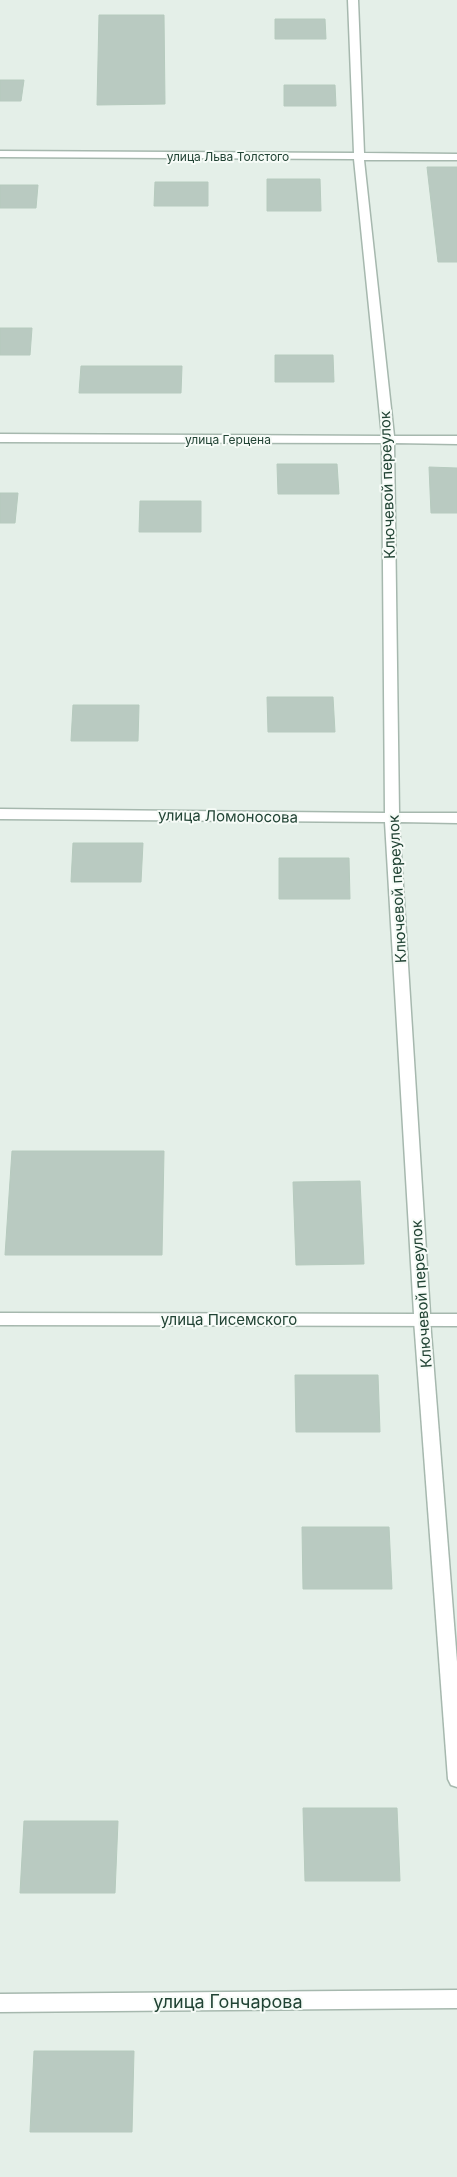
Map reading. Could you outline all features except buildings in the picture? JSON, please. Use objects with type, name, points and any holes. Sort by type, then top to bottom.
[{"type":"street","name":"Ключевой переулок","points":[[353,0],[358,157],[388,440],[392,818],[422,1320],[457,1779]]},
{"type":"street","name":"улица Льва Толстого","points":[[0,154],[457,157]]},
{"type":"street","name":"улица Герцена","points":[[0,438],[457,440]]},
{"type":"street","name":"улица Ломоносова","points":[[0,814],[457,818]]},
{"type":"street","name":"улица Писемского","points":[[0,1318],[457,1320]]},
{"type":"street","name":"улица Гончарова","points":[[0,2003],[457,1999]]}]
